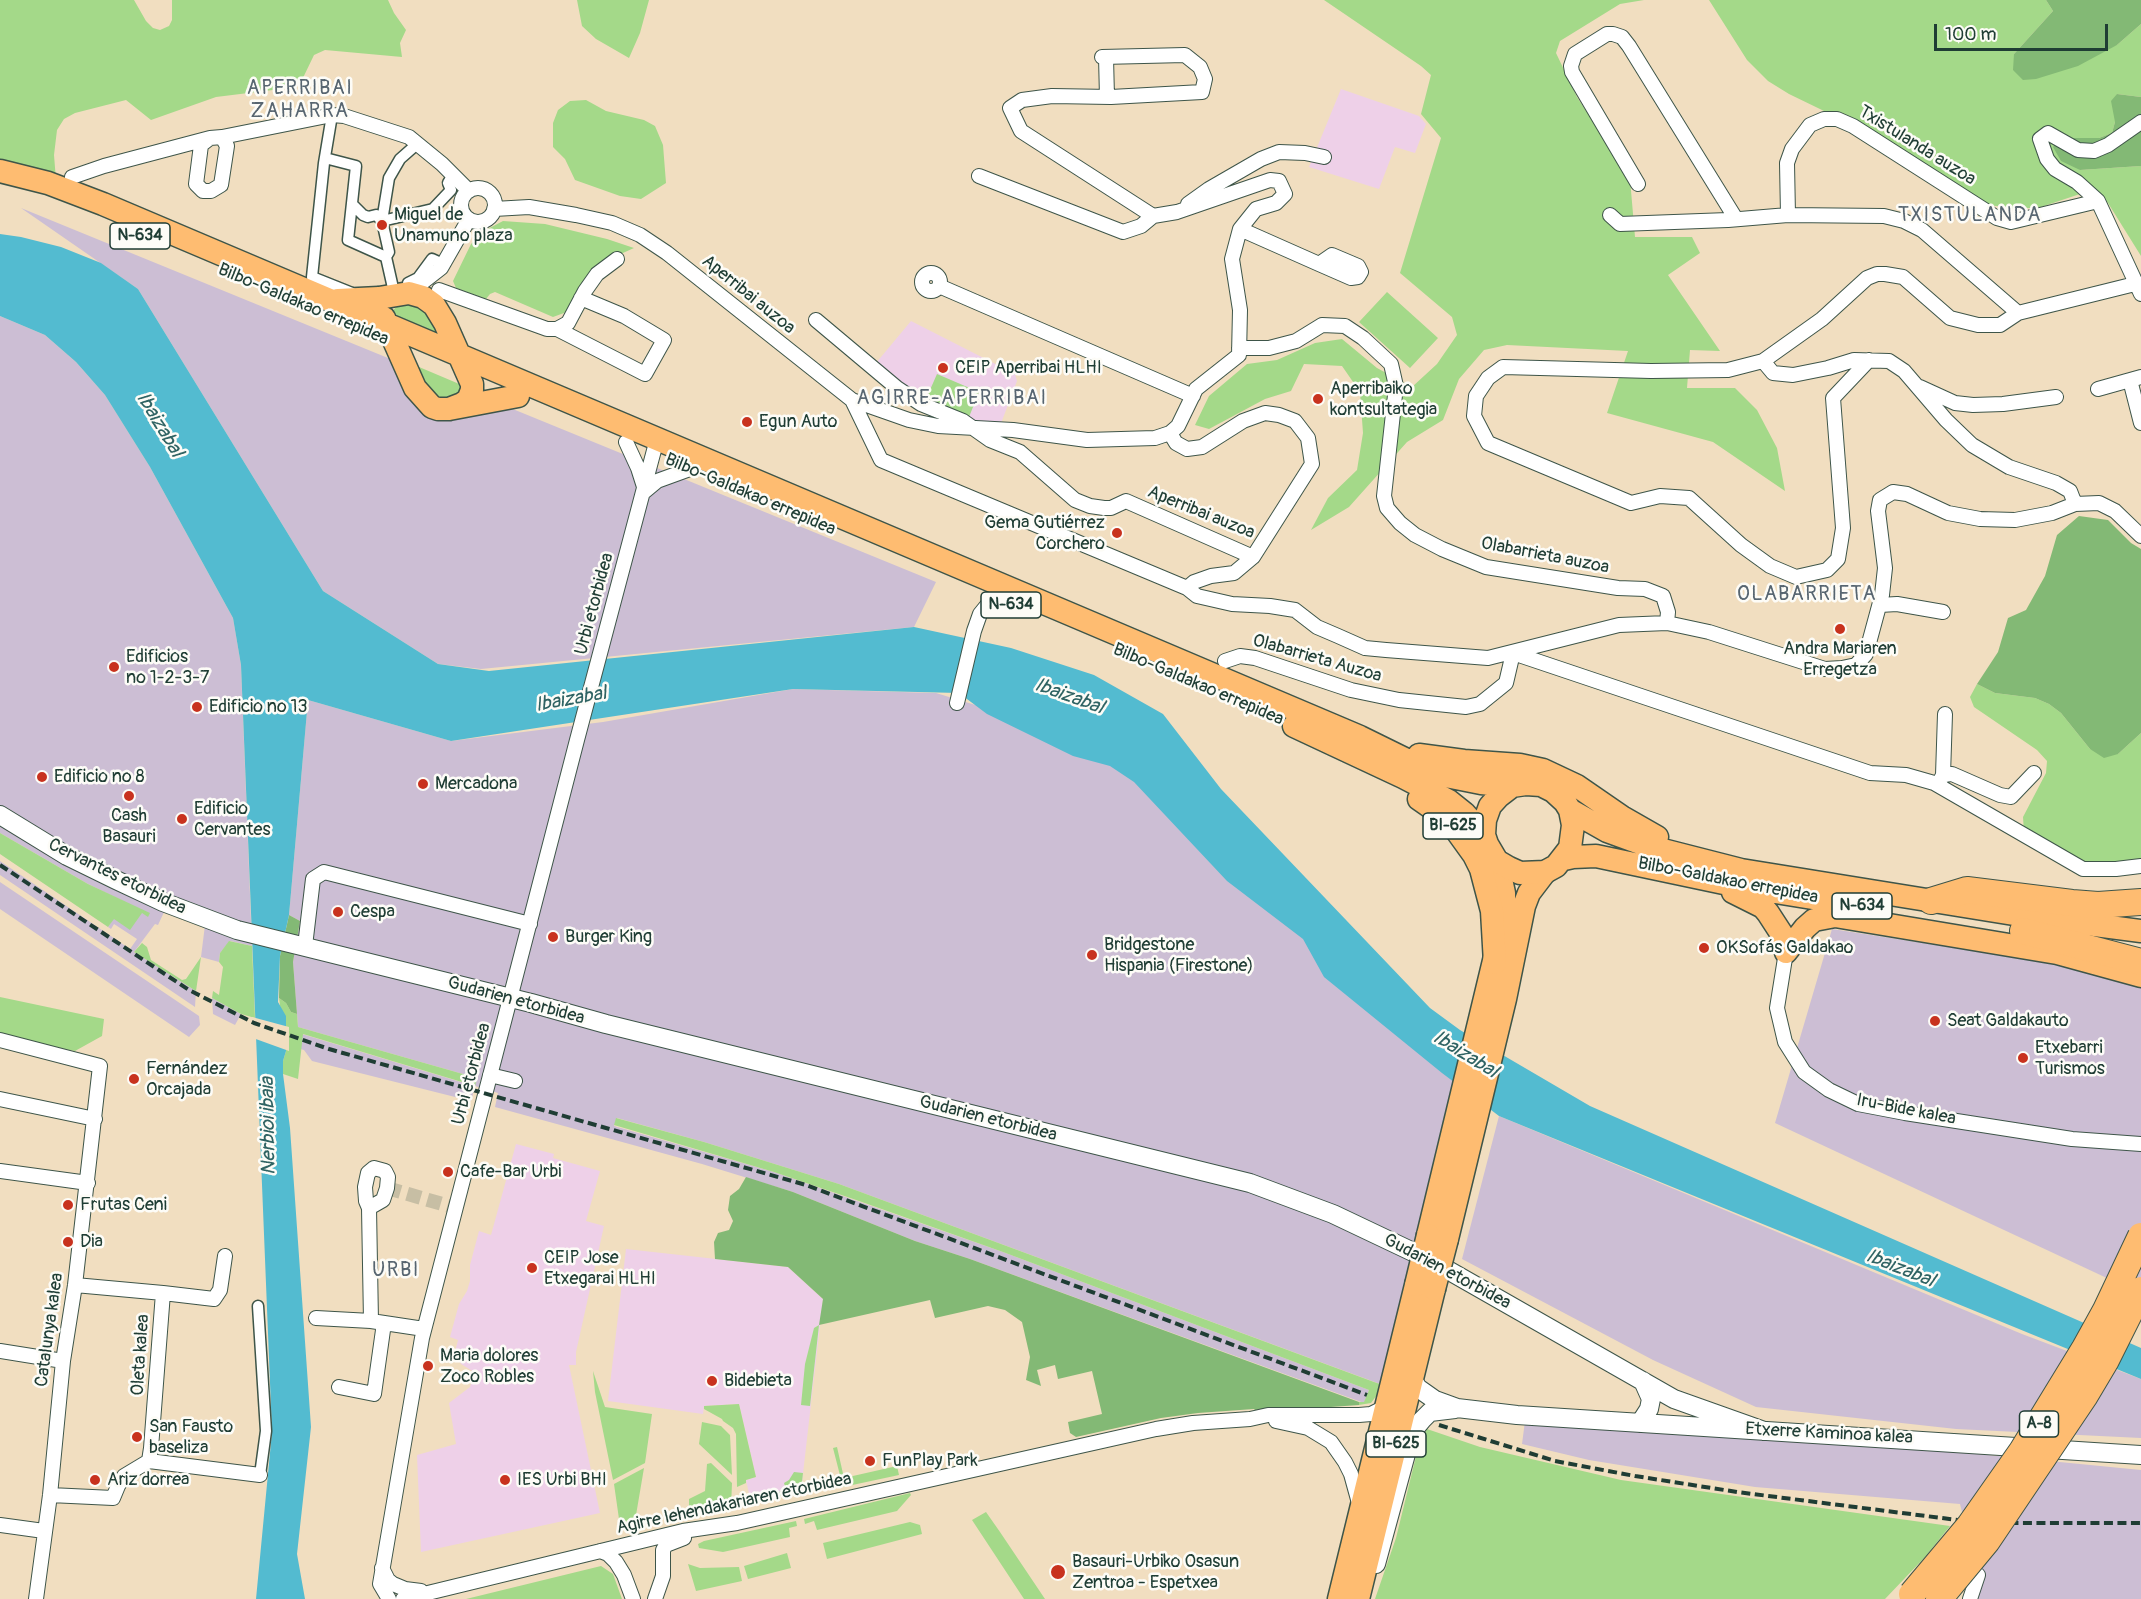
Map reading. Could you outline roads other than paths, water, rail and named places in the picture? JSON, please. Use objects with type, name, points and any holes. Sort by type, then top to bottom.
[{"type":"highway","points":[[1931,901],[1967,890],[2097,905],[2141,902]]},
{"type":"highway","points":[[2024,931],[2141,962]]},
{"type":"highway","name":"A-8","points":[[1910,1597],[1970,1526],[2022,1451],[2085,1348],[2141,1236]]},
{"type":"highway","name":"A-8","points":[[1939,1599],[1987,1541],[2065,1426],[2106,1360],[2141,1290]]},
{"type":"main road","name":"Bilbo-Galdakao errepidea","points":[[0,171],[48,183],[103,204],[329,300],[390,334]]},
{"type":"main road","name":"Bilbo-Galdakao errepidea","points":[[0,186],[44,198],[97,218],[390,334],[1232,683],[1360,737],[1419,766],[1451,777],[1481,783],[1541,786],[1558,796],[1570,810],[1606,831],[1651,847],[1719,865],[1931,901],[2141,931]]},
{"type":"main road","points":[[399,292],[385,309],[384,321],[412,383],[422,398],[432,407],[449,409],[518,396]]},
{"type":"main road","points":[[329,300],[358,300],[399,292],[415,294],[434,305],[438,300],[472,384],[468,400],[449,409]]},
{"type":"main road","name":"Bilbo-Galdakao errepidea","points":[[464,365],[518,396],[626,442],[656,446],[690,469],[1332,743],[1449,801],[1464,813],[1484,835],[1497,861]]},
{"type":"main road","points":[[1198,669],[1215,666],[1225,661],[1225,675],[1232,683]]},
{"type":"main road","name":"Bilbo-Galdakao errepidea","points":[[1360,737],[1432,758],[1520,765],[1543,770],[1577,786],[1635,826],[1670,843],[1697,851],[1719,865]]},
{"type":"main road","name":"BI-625","points":[[1332,743],[1355,762],[1442,815],[1474,855],[1486,882],[1492,911],[1496,997]]},
{"type":"main road","points":[[1484,835],[1485,820],[1490,806],[1512,786]]},
{"type":"main road","points":[[1564,859],[1573,836],[1570,810]]},
{"type":"main road","name":"Bilbo-Galdakao errepidea","points":[[1545,872],[1564,859],[1596,856],[1698,878],[2024,931],[2141,947]]},
{"type":"main road","points":[[1497,861],[1520,873],[1545,872]]},
{"type":"main road","name":"BI-625","points":[[1495,963],[1504,919],[1504,893],[1497,861]]},
{"type":"main road","name":"BI-625","points":[[1496,997],[1529,893],[1545,872]]},
{"type":"main road","points":[[1698,878],[1743,896],[1768,912],[1780,933],[1786,952]]},
{"type":"main road","points":[[1768,912],[1814,920],[1835,916],[2057,952],[2141,976]]},
{"type":"main road","points":[[1786,952],[1814,920]]},
{"type":"main road","name":"Gudarien etorbidea","points":[[1425,1287],[1496,997]]},
{"type":"main road","name":"BI-625","points":[[1352,1598],[1412,1379],[1425,1287]]},
{"type":"main road","name":"BI-625","points":[[1352,1598],[1360,1510],[1386,1406],[1425,1287]]},
{"type":"street","points":[[1638,184],[1572,72],[1571,66],[1575,54],[1607,34],[1622,37],[1629,46],[1736,219]]},
{"type":"street","points":[[1107,97],[1104,57],[1185,55],[1200,67],[1205,79],[1202,93],[1107,97],[1052,96],[1022,100],[1010,108],[1021,132],[1153,216]]},
{"type":"street","points":[[328,116],[312,277],[350,293],[399,292],[442,266]]},
{"type":"street","points":[[72,177],[104,166],[216,138],[328,116],[344,116],[409,137],[469,191]]},
{"type":"street","name":"Txistulanda auzoa","points":[[1788,215],[1786,162],[1792,149],[1810,125],[1824,118],[1837,118],[1853,126],[1997,218],[2011,222],[2097,201]]},
{"type":"street","points":[[1869,360],[1833,398],[1843,528],[1838,559],[1827,570],[1796,577],[1770,566],[1741,545],[1689,498],[1660,496],[1631,503],[1488,443],[1474,416],[1476,396],[1488,378],[1503,367],[1651,371],[1728,370],[1763,361],[1822,319],[1867,278],[1877,274],[1904,277],[1950,318],[1978,325],[2000,325],[2018,313],[2138,289],[2097,201],[2077,182],[2055,169],[2047,159],[2040,139],[2048,133],[2078,150],[2094,151],[2108,145],[2141,122]]},
{"type":"street","points":[[386,257],[389,252],[382,221],[389,178],[400,159],[417,144]]},
{"type":"street","points":[[1177,212],[1209,189],[1261,159],[1279,153],[1319,156]]},
{"type":"street","points":[[324,158],[356,166],[348,240],[386,257],[399,292]]},
{"type":"street","points":[[382,221],[432,209],[451,190],[448,183],[453,175]]},
{"type":"street","points":[[980,176],[1123,232],[1142,226],[1153,216],[1177,212],[1270,180],[1279,181],[1285,194],[1276,203],[1256,209],[1240,229],[1232,259],[1240,310],[1239,355],[1196,389],[1178,426],[1170,433]]},
{"type":"street","points":[[475,188],[488,191],[495,202],[494,209],[487,219],[481,221],[469,219],[461,208],[464,195],[475,188]]},
{"type":"street","points":[[352,204],[363,215],[368,217],[376,215],[382,221]]},
{"type":"street","name":"Aperribai auzoa","points":[[494,209],[529,207],[576,214],[612,223],[640,235],[852,400],[909,420],[938,426],[972,428],[1013,429],[1087,440],[1155,438],[1170,433],[1176,443],[1187,449],[1202,447],[1243,421],[1265,413],[1295,421],[1308,438],[1311,464],[1253,556],[1126,501],[1111,508],[1104,508],[1075,500],[1020,453],[990,440],[972,428],[963,421],[921,404],[897,388],[816,320]]},
{"type":"street","points":[[1610,215],[1620,224],[1788,215],[1884,216],[1904,221],[1922,230],[2018,313]]},
{"type":"street","points":[[469,219],[442,266],[438,300],[547,329],[557,329],[645,374],[664,340],[624,316],[581,298]]},
{"type":"street","points":[[1240,229],[1319,264]]},
{"type":"street","points":[[557,329],[568,323],[597,274],[617,259]]},
{"type":"street","points":[[939,286],[1192,396]]},
{"type":"street","name":"Olabarrieta auzoa","points":[[1239,348],[1269,348],[1296,340],[1322,325],[1345,326],[1363,338],[1390,364],[1396,386],[1384,496],[1387,508],[1400,523],[1415,535],[1442,549],[1486,567],[1618,588],[1646,589],[1663,596],[1668,612],[1667,623]]},
{"type":"street","points":[[1763,361],[1773,373],[1793,375],[1854,360],[1889,361],[1904,371],[1946,420],[1972,445],[2009,466],[2056,483],[2070,491],[2075,504],[2099,503],[2115,511],[2141,536]]},
{"type":"street","points":[[2098,389],[2136,378],[2141,423]]},
{"type":"street","points":[[1918,386],[1955,403],[1973,405],[2003,404],[2056,397]]},
{"type":"street","name":"Olabarrieta auzoa","points":[[852,400],[881,460],[1187,588],[1197,596],[1232,604],[1295,610],[1317,627],[1365,648],[1488,658],[1619,625],[1667,623],[1708,632],[1825,669],[1842,668],[1856,665],[1866,654],[1880,605],[1885,568],[1878,511],[1880,500],[1893,492],[1907,494],[1948,513],[1980,519],[2015,520],[2052,513],[2075,504]]},
{"type":"street","points":[[626,442],[645,491],[657,481],[690,469]]},
{"type":"street","name":"Urbi etorbidea","points":[[389,1599],[380,1584],[382,1568],[424,1329],[656,446]]},
{"type":"street","points":[[1187,588],[1203,579],[1234,573],[1253,556]]},
{"type":"street","points":[[957,703],[974,631],[980,614],[993,598]]},
{"type":"street","points":[[1880,605],[1898,604],[1944,612]]},
{"type":"street","name":"Olabarrieta auzoa","points":[[1513,653],[1870,773],[1941,780]]},
{"type":"street","name":"Olabarrieta Auzoa","points":[[1225,661],[1240,656],[1256,658],[1351,690],[1399,700],[1466,707],[1480,704],[1506,682],[1513,653]]},
{"type":"street","points":[[1941,780],[1945,714]]},
{"type":"street","points":[[1941,780],[1952,774],[2000,795],[2011,796],[2034,773]]},
{"type":"street","points":[[1941,780],[2060,857],[2083,869],[2141,866]]},
{"type":"street","name":"Cervantes etorbidea","points":[[0,815],[67,855],[163,902],[237,930],[302,946]]},
{"type":"street","points":[[302,946],[313,879],[324,872],[530,924]]},
{"type":"street","name":"Gudarien etorbidea","points":[[302,946],[640,1033],[1250,1184],[1333,1214],[1432,1261],[1674,1399],[1764,1431]]},
{"type":"street","name":"Iru-Bide kalea","points":[[1786,952],[1777,1008],[1785,1042],[1804,1072],[1830,1090],[1858,1104],[1905,1113],[2072,1139],[2141,1144]]},
{"type":"street","name":"Catalunya kalea","points":[[0,1040],[100,1066],[88,1183],[63,1361],[50,1495],[36,1599]]},
{"type":"street","points":[[490,1075],[515,1080]]},
{"type":"street","points":[[0,1099],[95,1119]]},
{"type":"street","points":[[0,1171],[88,1183]]},
{"type":"street","points":[[339,1387],[374,1394],[377,1322],[369,1208]]},
{"type":"street","points":[[162,1293],[214,1299],[220,1290],[225,1256]]},
{"type":"street","name":"Oleta kalea","points":[[75,1285],[162,1293],[149,1461]]},
{"type":"street","points":[[50,1495],[113,1498],[124,1476],[149,1461],[260,1475],[266,1431],[258,1306]]},
{"type":"street","points":[[316,1318],[377,1322],[424,1329]]},
{"type":"street","points":[[0,1351],[63,1361]]},
{"type":"street","points":[[1412,1379],[1435,1401],[1457,1408]]},
{"type":"street","points":[[1640,1423],[1649,1409],[1651,1399],[1643,1381]]},
{"type":"street","points":[[1674,1399],[1679,1407],[1678,1425]]},
{"type":"street","name":"Agirre lehendakariaren etorbidea","points":[[403,1599],[427,1596],[683,1531],[737,1523],[1156,1429],[1268,1415],[1371,1414],[1386,1406]]},
{"type":"street","points":[[1352,1598],[1371,1579],[1379,1557],[1412,1432],[1430,1413],[1457,1408]]},
{"type":"street","name":"Etxerre Kaminoa kalea","points":[[1457,1408],[1640,1423],[2141,1455]]},
{"type":"street","name":"Agirre lehendakariaren etorbidea","points":[[1250,1419],[1300,1425],[1331,1442],[1346,1462],[1360,1510]]},
{"type":"street","points":[[654,1599],[663,1576],[663,1550],[666,1545],[737,1523]]},
{"type":"street","points":[[0,1525],[44,1531]]},
{"type":"street","points":[[648,1539],[663,1550]]},
{"type":"street","points":[[600,1551],[608,1554],[616,1562],[624,1575],[633,1599]]},
{"type":"street","points":[[382,1568],[388,1580],[398,1587],[427,1596]]},
{"type":"street","name":"Urbi etorbidea","points":[[372,1599],[382,1568]]},
{"type":"street","points":[[1970,1599],[1978,1575]]},
{"type":"water","points":[[0,234],[61,247],[101,263],[138,289],[323,591],[438,664],[489,671],[914,627],[1011,648],[1094,675],[1163,714],[1221,789],[1430,1008],[1460,1030],[1590,1106],[2141,1348],[2141,1379],[1499,1116],[1324,977],[1303,939],[1227,881],[1134,782],[1110,766],[1073,756],[987,714],[959,693],[793,689],[451,741],[308,700],[289,915],[280,956],[278,1002],[286,1016],[286,1051],[283,1074],[290,1128],[311,1427],[297,1554],[305,1599],[256,1599],[272,1432],[241,665],[233,618],[150,467],[105,395],[76,362],[45,335],[0,316]]},
{"type":"tunnel","points":[[387,1188],[456,1208]]},
{"type":"railway","points":[[0,865],[189,990],[254,1023],[329,1049],[806,1185],[1367,1395]]},
{"type":"railway","points":[[1439,1425],[1555,1461],[1737,1492],[1981,1523],[2141,1523]]},
{"type":"place","name":"Miguel de Unamuno plaza","points":[[382,225]]},
{"type":"place","name":"CEIP Aperribai HLHI","points":[[943,368]]},
{"type":"place","name":"Aperribaiko kontsultategia","points":[[1318,399]]},
{"type":"place","name":"Egun Auto","points":[[747,422]]},
{"type":"place","name":"Gema Gutiérrez Corchero","points":[[1117,533]]},
{"type":"place","name":"Andra Mariaren Erregetza","points":[[1840,629]]},
{"type":"place","name":"Edificios nº 1-2-3-7","points":[[114,667]]},
{"type":"place","name":"Edificio nº 13","points":[[197,707]]},
{"type":"place","name":"Edificio nº 8","points":[[42,777]]},
{"type":"place","name":"Mercadona","points":[[423,784]]},
{"type":"place","name":"Cash Basauri","points":[[129,796]]},
{"type":"place","name":"Edificio Cervantes","points":[[182,819]]},
{"type":"place","name":"Cespa","points":[[338,912]]},
{"type":"place","name":"Burger King","points":[[553,937]]},
{"type":"place","name":"OKSofás Galdakao","points":[[1704,948]]},
{"type":"place","name":"Bridgestone Hispania (Firestone)","points":[[1092,955]]},
{"type":"place","name":"Seat Galdakauto","points":[[1935,1021]]},
{"type":"place","name":"Etxebarri Turismos","points":[[2023,1058]]},
{"type":"place","name":"Fernández Orcajada","points":[[134,1079]]},
{"type":"place","name":"Cafe-Bar Urbi","points":[[448,1172]]},
{"type":"place","name":"Frutas Ceni","points":[[68,1205]]},
{"type":"place","name":"Dia","points":[[68,1242]]},
{"type":"place","name":"CEIP Jose Etxegarai HLHI","points":[[532,1268]]},
{"type":"place","name":"Maria dolores Zoco Robles","points":[[428,1366]]},
{"type":"place","name":"Bidebieta","points":[[712,1381]]},
{"type":"place","name":"San Fausto baseliza","points":[[137,1437]]},
{"type":"place","name":"FunPlay Park","points":[[870,1461]]},
{"type":"place","name":"Ariz dorrea","points":[[95,1480]]},
{"type":"place","name":"IES Urbi BHI","points":[[505,1480]]},
{"type":"place","name":"Basauri-Urbiko Osasun Zentroa - Espetxea","points":[[1058,1572]]},
{"type":"district","name":"APERRIBAI ZAHARRA","points":[[300,100]]},
{"type":"district","name":"TXISTULANDA","points":[[1970,216]]},
{"type":"district","name":"AGIRRE-APERRIBAI","points":[[952,399]]},
{"type":"district","name":"OLABARRIETA","points":[[1807,595]]},
{"type":"district","name":"URBI","points":[[396,1271]]},
{"type":"water label","name":"Ibaizabal","points":[[159,425]]},
{"type":"water label","name":"Ibaizabal","points":[[1069,697]]},
{"type":"water label","name":"Ibaizabal","points":[[571,700]]},
{"type":"water label","name":"Ibaizabal","points":[[1465,1055]]},
{"type":"water label","name":"Nerbioi ibaia","points":[[269,1126]]},
{"type":"water label","name":"Ibaizabal","points":[[1900,1269]]}]
